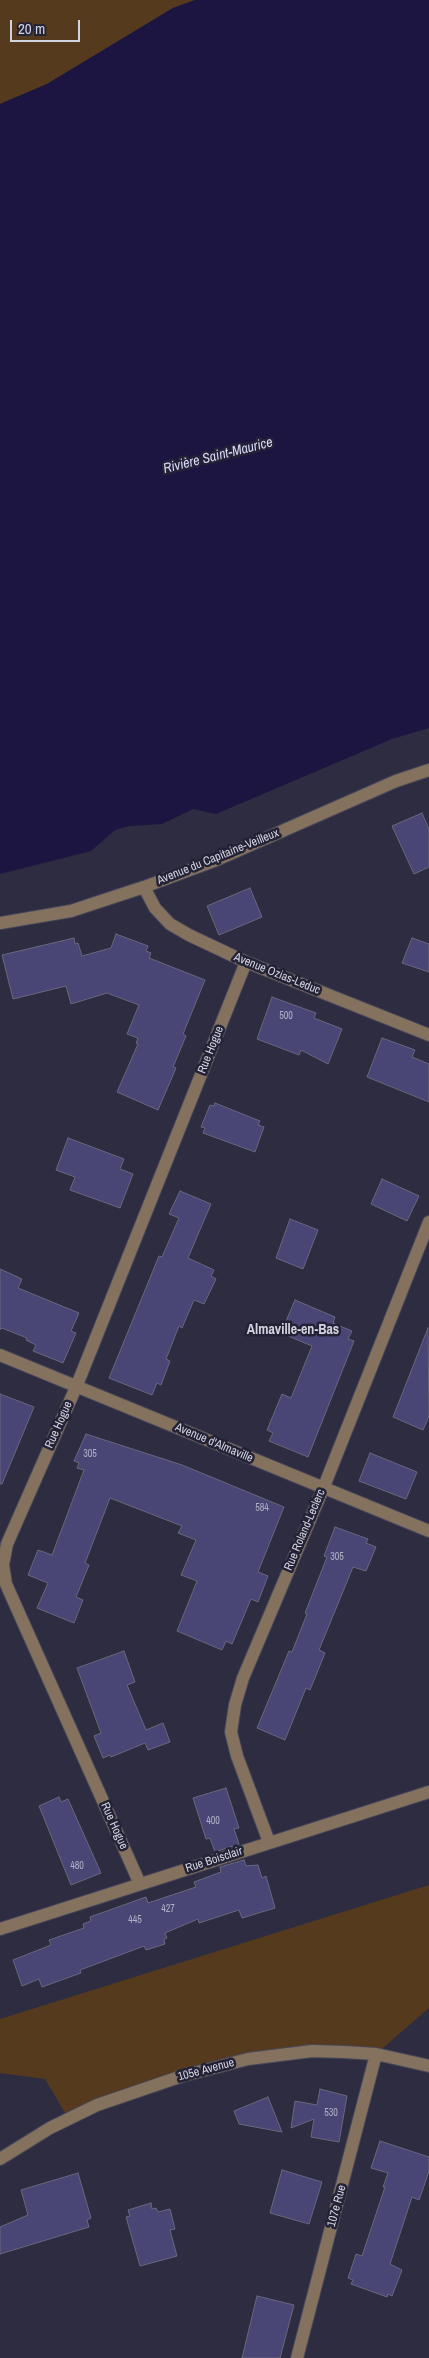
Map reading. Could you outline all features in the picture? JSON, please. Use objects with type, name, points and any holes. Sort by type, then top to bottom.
[{"type":"street","name":"Avenue du Capitaine-Veilleux","points":[[0,923],[71,911],[144,887],[214,860],[396,781],[429,770]]},
{"type":"street","name":"Avenue Ozias-Leduc","points":[[144,887],[155,908],[170,924],[246,962],[429,1035]]},
{"type":"street","name":"Rue Hogue","points":[[140,1884],[6,1584],[3,1565],[7,1544],[77,1385],[246,962]]},
{"type":"street","name":"Rue Roland-Leclerc","points":[[269,1842],[237,1756],[232,1732],[234,1705],[243,1678],[323,1489],[429,1222]]},
{"type":"street","name":"Avenue d'Almaville","points":[[0,1355],[429,1531]]},
{"type":"street","name":"Rue Boisclair","points":[[0,1929],[429,1792]]},
{"type":"street","name":"105e Avenue","points":[[0,2159],[68,2118],[134,2092],[248,2059],[312,2051],[376,2054],[429,2066]]},
{"type":"street","name":"107e Rue","points":[[297,2358],[376,2054]]},
{"type":"shaded area","points":[[0,0],[195,0],[173,8],[47,84],[0,104]]},
{"type":"shaded area","points":[[429,1885],[429,2008],[376,2054],[248,2059],[68,2118],[45,2079],[0,2073],[0,2019]]},
{"type":"water","name":"Rivière Saint-Maurice","points":[[195,0],[429,0],[429,728],[392,739],[216,814],[193,809],[162,824],[129,826],[115,830],[91,851],[0,874],[0,104],[47,84],[173,8]]},
{"type":"building","points":[[422,813],[429,829],[429,867],[414,874],[392,826]]},
{"type":"building","points":[[250,888],[262,917],[219,935],[207,906]]},
{"type":"building","points":[[116,934],[148,946],[146,951],[151,953],[149,958],[205,980],[183,1034],[186,1036],[173,1067],[176,1068],[158,1110],[117,1092],[138,1044],[136,1043],[138,1038],[127,1034],[139,1005],[107,993],[71,1004],[66,986],[13,999],[2,955],[74,938],[75,944],[78,943],[82,956],[111,948]]},
{"type":"building","points":[[412,938],[429,944],[429,972],[402,963]]},
{"type":"building","points":[[272,997],[316,1013],[314,1018],[342,1029],[328,1064],[301,1050],[299,1055],[257,1039]]},
{"type":"building","points":[[382,1038],[415,1050],[412,1057],[429,1064],[429,1102],[367,1077]]},
{"type":"building","points":[[215,1103],[260,1121],[258,1125],[264,1127],[255,1152],[203,1133],[205,1128],[201,1127],[210,1105],[214,1106]]},
{"type":"building","points":[[68,1138],[124,1159],[120,1169],[133,1174],[120,1208],[70,1190],[75,1177],[56,1170]]},
{"type":"building","points":[[382,1179],[419,1196],[407,1221],[371,1204]]},
{"type":"building","points":[[180,1191],[211,1204],[188,1258],[214,1270],[211,1276],[216,1279],[204,1304],[194,1300],[182,1328],[179,1326],[166,1359],[170,1361],[161,1385],[157,1383],[152,1395],[109,1378],[159,1256],[162,1257],[179,1218],[169,1214]]},
{"type":"building","points":[[290,1219],[318,1230],[303,1269],[276,1258]]},
{"type":"building","points":[[0,1269],[22,1279],[18,1288],[79,1313],[71,1331],[76,1333],[63,1363],[33,1351],[36,1345],[26,1340],[27,1338],[2,1328],[0,1330]]},
{"type":"building","points":[[295,1300],[335,1317],[333,1323],[352,1331],[348,1339],[354,1341],[308,1457],[269,1441],[273,1433],[267,1430],[282,1394],[291,1398],[312,1346],[281,1333]]},
{"type":"building","points":[[428,1328],[429,1416],[423,1430],[393,1417]]},
{"type":"building","points":[[0,1394],[34,1407],[2,1484],[0,1484]]},
{"type":"building","points":[[86,1434],[182,1465],[284,1507],[258,1572],[268,1576],[258,1602],[251,1599],[232,1644],[226,1641],[222,1650],[177,1631],[197,1581],[181,1575],[196,1540],[178,1533],[182,1526],[110,1498],[85,1563],[89,1565],[76,1597],[83,1600],[74,1623],[37,1608],[48,1583],[28,1575],[38,1550],[52,1555],[84,1470],[77,1468],[79,1463],[74,1461]]},
{"type":"building","points":[[370,1453],[417,1472],[406,1499],[359,1481]]},
{"type":"building","points":[[335,1527],[368,1539],[366,1543],[376,1547],[366,1571],[353,1567],[319,1650],[325,1653],[310,1690],[306,1688],[285,1740],[257,1728],[289,1651],[292,1652],[307,1614],[305,1613],[327,1557],[324,1556]]},
{"type":"building","points":[[124,1651],[135,1682],[127,1685],[146,1730],[163,1723],[170,1742],[148,1750],[145,1743],[111,1757],[110,1755],[103,1758],[94,1736],[101,1733],[77,1668]]},
{"type":"building","points":[[226,1788],[239,1828],[234,1829],[239,1844],[215,1852],[210,1838],[206,1839],[193,1798]]},
{"type":"building","points":[[59,1797],[61,1802],[68,1799],[101,1873],[71,1885],[39,1806]]},
{"type":"building","points":[[244,1860],[246,1866],[258,1865],[262,1878],[266,1876],[275,1908],[242,1918],[239,1910],[199,1923],[198,1919],[165,1933],[167,1938],[164,1939],[165,1944],[146,1950],[144,1946],[80,1970],[81,1973],[42,1987],[39,1979],[22,1986],[13,1960],[51,1945],[49,1940],[84,1928],[83,1924],[91,1921],[90,1917],[146,1897],[148,1903],[196,1887],[194,1882],[221,1872],[220,1867]]},
{"type":"building","points":[[320,2089],[347,2096],[339,2142],[311,2137],[314,2119],[291,2128],[295,2101],[317,2105]]},
{"type":"building","points":[[268,2097],[282,2132],[239,2124],[234,2111]]},
{"type":"building","points":[[380,2141],[429,2157],[429,2171],[419,2200],[412,2197],[390,2264],[402,2270],[392,2296],[388,2294],[387,2297],[351,2284],[353,2280],[348,2278],[356,2254],[362,2256],[385,2187],[383,2187],[388,2173],[371,2168]]},
{"type":"building","points":[[282,2170],[322,2182],[309,2224],[270,2213]]},
{"type":"building","points":[[78,2173],[91,2218],[87,2220],[89,2227],[0,2254],[0,2227],[28,2215],[21,2190]]},
{"type":"building","points":[[151,2203],[152,2209],[156,2208],[158,2212],[170,2209],[175,2229],[170,2230],[177,2256],[140,2266],[126,2217],[130,2216],[128,2210]]},
{"type":"building","points":[[257,2296],[294,2305],[280,2358],[242,2358]]},
{"type":"district","name":"Almaville-en-Bas","points":[[293,1330]]}]
